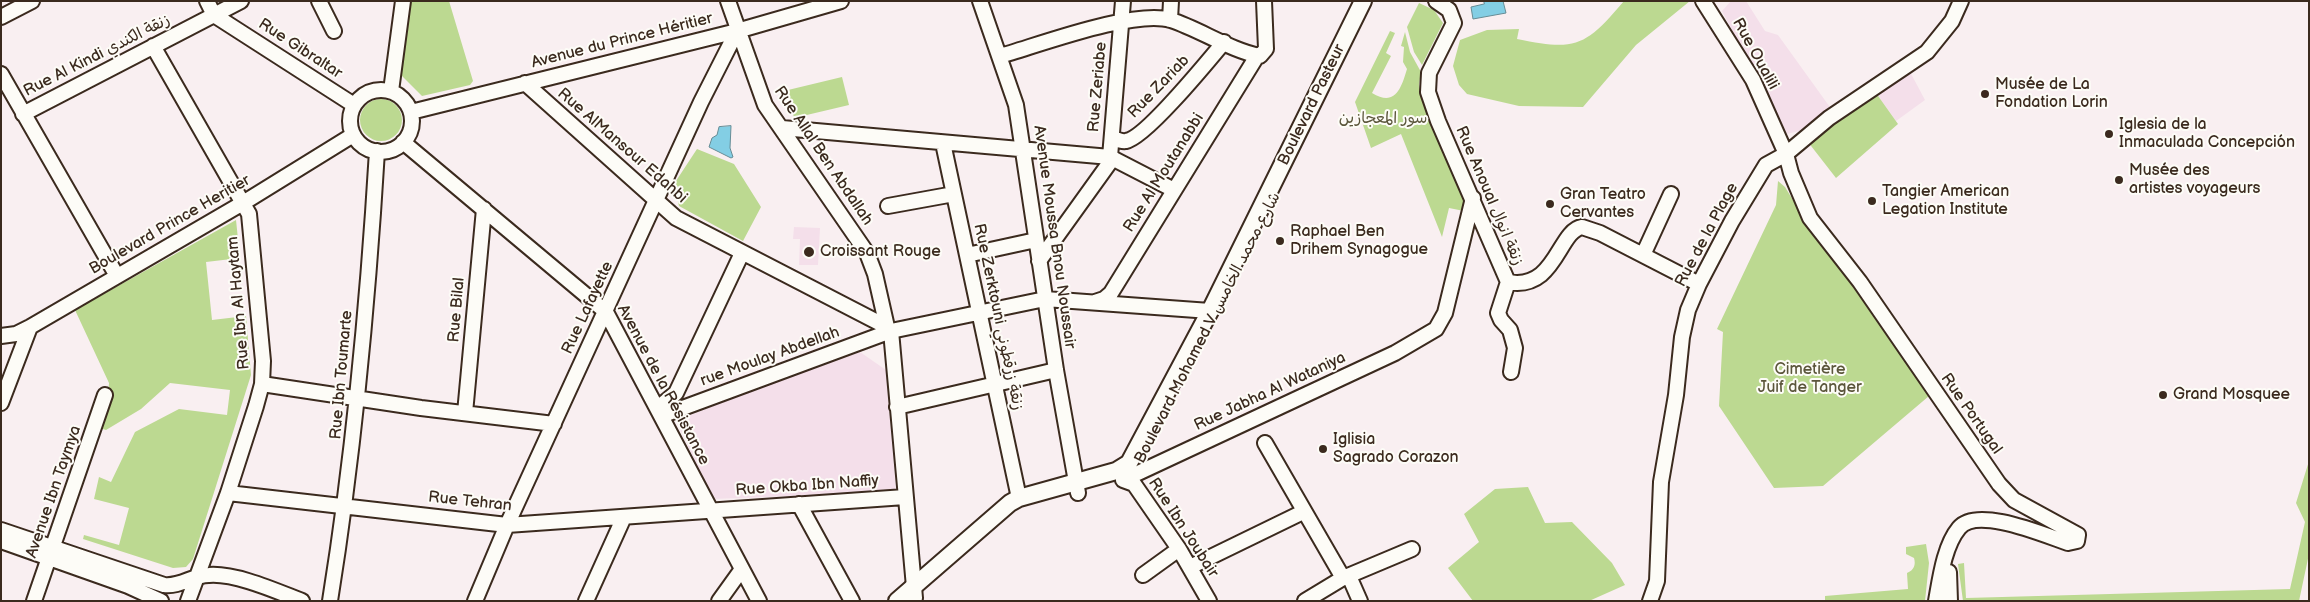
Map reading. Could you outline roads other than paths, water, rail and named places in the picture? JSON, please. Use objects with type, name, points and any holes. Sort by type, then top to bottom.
[{"type":"main road","name":"Boulevard Pasteur","points":[[1081,485],[1124,467],[1134,457],[1210,311],[1364,1]]},
{"type":"main road","name":"Boulevard Mohamed V شارع محمد الخامس","points":[[913,595],[994,514],[1019,498],[1081,485],[1123,480],[1134,472],[1150,446],[1223,304],[1371,1]]},
{"type":"main road","name":"Boulevard Mohamed V شارع محمد الخامس","points":[[896,601],[913,595],[1012,514],[1081,485]]},
{"type":"street","points":[[1,17],[32,1]]},
{"type":"street","points":[[207,1],[214,15]]},
{"type":"street","name":"Rue Al Kindi زنقة الكندي","points":[[23,114],[241,1]]},
{"type":"street","points":[[319,1],[334,31]]},
{"type":"street","points":[[391,92],[403,1]]},
{"type":"street","name":"Rue Allal Ben Abdallah","points":[[728,1],[759,91],[770,112],[867,253],[875,274],[889,329],[913,595]]},
{"type":"street","name":"Avenue du Prince Héritier","points":[[411,112],[737,31],[818,4],[841,1]]},
{"type":"street","name":"Avenue Moussa Bnou Noussair","points":[[980,1],[1016,105],[1056,370],[1081,485]]},
{"type":"street","name":"Rue Zeriabe","points":[[1040,261],[1112,158],[1122,1]]},
{"type":"street","points":[[1170,20],[1171,1]]},
{"type":"street","name":"Rue Al Moutanabbi","points":[[1095,302],[1104,299],[1111,292],[1254,55],[1263,55],[1266,49],[1264,1]]},
{"type":"street","name":"Rue Anoual زنقة انوال","points":[[1436,1],[1448,10],[1454,24],[1429,73],[1428,92],[1438,121],[1508,282],[1526,280],[1541,274],[1550,267],[1572,231],[1578,228],[1588,228],[1699,284]]},
{"type":"street","name":"Rue Oualili","points":[[1703,1],[1753,80],[1786,154]]},
{"type":"street","name":"Rue de la Plage","points":[[1657,582],[1662,482],[1667,440],[1676,395],[1688,310],[1699,284],[1755,181],[1766,165],[1786,154],[1823,122],[1927,52],[1952,21],[1961,1]]},
{"type":"street","name":"Rue Gibraltar","points":[[214,15],[354,105]]},
{"type":"street","points":[[1000,56],[1121,21],[1153,18],[1170,20],[1254,55]]},
{"type":"street","name":"Rue Lafayette","points":[[475,601],[507,525],[701,102],[737,31]]},
{"type":"street","name":"Rue Zariab","points":[[1112,137],[1122,142],[1131,139],[1169,105],[1224,42]]},
{"type":"street","name":"Rue Ibn Al Haytam","points":[[153,46],[249,214],[263,361],[262,384],[228,493],[188,601]]},
{"type":"street","points":[[1,74],[117,276]]},
{"type":"street","name":"Rue AlMansour Edahbi","points":[[525,83],[676,218],[889,329]]},
{"type":"street","points":[[381,90],[391,92],[400,97],[411,112],[411,125],[403,142],[386,151],[376,151],[363,146],[354,135],[350,125],[350,114],[354,105],[370,91],[381,90]]},
{"type":"street","points":[[782,128],[1112,158],[1174,190]]},
{"type":"street","name":"Boulevard Prince Heritier","points":[[2,335],[16,334],[30,327],[243,203],[354,135]]},
{"type":"street","name":"Avenue de la Résistance","points":[[403,142],[606,312],[759,601]]},
{"type":"street","name":"Rue Zerktouni زنقة زرقطوني","points":[[943,143],[1019,498]]},
{"type":"street","name":"Rue Ibn Toumarte","points":[[330,601],[345,506],[358,399],[371,251],[376,151]]},
{"type":"street","name":"Rue Portugal","points":[[1786,154],[1791,173],[1810,218],[1860,282],[1999,484],[2014,500],[2076,533],[2078,537],[2075,542],[2068,543],[1993,520],[1974,520],[1959,527],[1949,548]]},
{"type":"street","points":[[888,206],[954,194]]},
{"type":"street","points":[[1643,255],[1671,194]]},
{"type":"street","name":"Rue Jabha Al Wataniya","points":[[1123,480],[1395,353],[1431,333],[1439,325],[1445,313],[1472,198]]},
{"type":"street","name":"Rue Bilal","points":[[465,413],[484,209]]},
{"type":"street","points":[[967,255],[1036,240]]},
{"type":"street","points":[[659,412],[676,393],[742,253]]},
{"type":"street","points":[[1508,282],[1501,300],[1501,310],[1498,313],[1500,320],[1510,330],[1515,348],[1511,372]]},
{"type":"street","name":"rue Moulay Abdellah","points":[[659,412],[889,329],[1046,299],[1210,311]]},
{"type":"street","points":[[1,403],[30,327]]},
{"type":"street","points":[[897,407],[1056,370]]},
{"type":"street","points":[[262,384],[358,399],[554,424]]},
{"type":"street","name":"Avenue Ibn Taymya","points":[[34,601],[105,395]]},
{"type":"street","points":[[1265,443],[1304,512],[1360,601]]},
{"type":"street","name":"Rue Ibn Joubair","points":[[1123,480],[1134,484],[1179,549],[1209,601]]},
{"type":"street","name":"Rue Tehran","points":[[228,493],[507,525],[710,510]]},
{"type":"street","name":"Rue Okba Ibn Naffiy","points":[[710,510],[905,498]]},
{"type":"street","points":[[799,504],[852,601]]},
{"type":"street","points":[[1190,567],[1304,512]]},
{"type":"street","points":[[586,601],[624,517]]},
{"type":"street","points":[[1,530],[51,554],[161,601]]},
{"type":"street","points":[[1,540],[164,585],[180,585],[196,576],[225,576],[302,601]]},
{"type":"street","points":[[1305,601],[1346,577],[1412,548]]},
{"type":"street","points":[[1936,601],[1945,556],[1949,548]]},
{"type":"street","points":[[1949,548],[1948,588],[1950,601]]},
{"type":"street","points":[[1143,575],[1179,549]]},
{"type":"street","points":[[719,601],[742,569]]},
{"type":"street","points":[[1650,601],[1657,582]]},
{"type":"street","points":[[1657,582],[1661,601]]},
{"type":"water","points":[[1484,1],[1503,1],[1506,13],[1473,19],[1471,7],[1484,4]]},
{"type":"water","points":[[731,126],[730,148],[733,157],[731,158],[709,147],[712,138],[717,135],[719,127]]},
{"type":"place","name":"Musée de La Fondation Lorin","points":[[1985,94]]},
{"type":"place","name":"Iglesia de la Inmaculada Concepción","points":[[2109,134]]},
{"type":"place","name":"Musée des artistes voyageurs","points":[[2119,180]]},
{"type":"place","name":"Tangier American Legation Institute","points":[[1872,201]]},
{"type":"place","name":"Gran Teatro Cervantes","points":[[1550,204]]},
{"type":"place","name":"Raphael Ben Drihem Synagogue","points":[[1280,241]]},
{"type":"place","name":"Croissant Rouge","points":[[809,252]]},
{"type":"place","name":"Grand Mosquee","points":[[2163,395]]},
{"type":"place","name":"Iglisia Sagrado Corazon","points":[[1323,449]]},
{"type":"park label","name":"سور المعجازين","points":[[1383,119]]},
{"type":"park label","name":"Cimetière Juif de Tanger","points":[[1810,379]]}]
